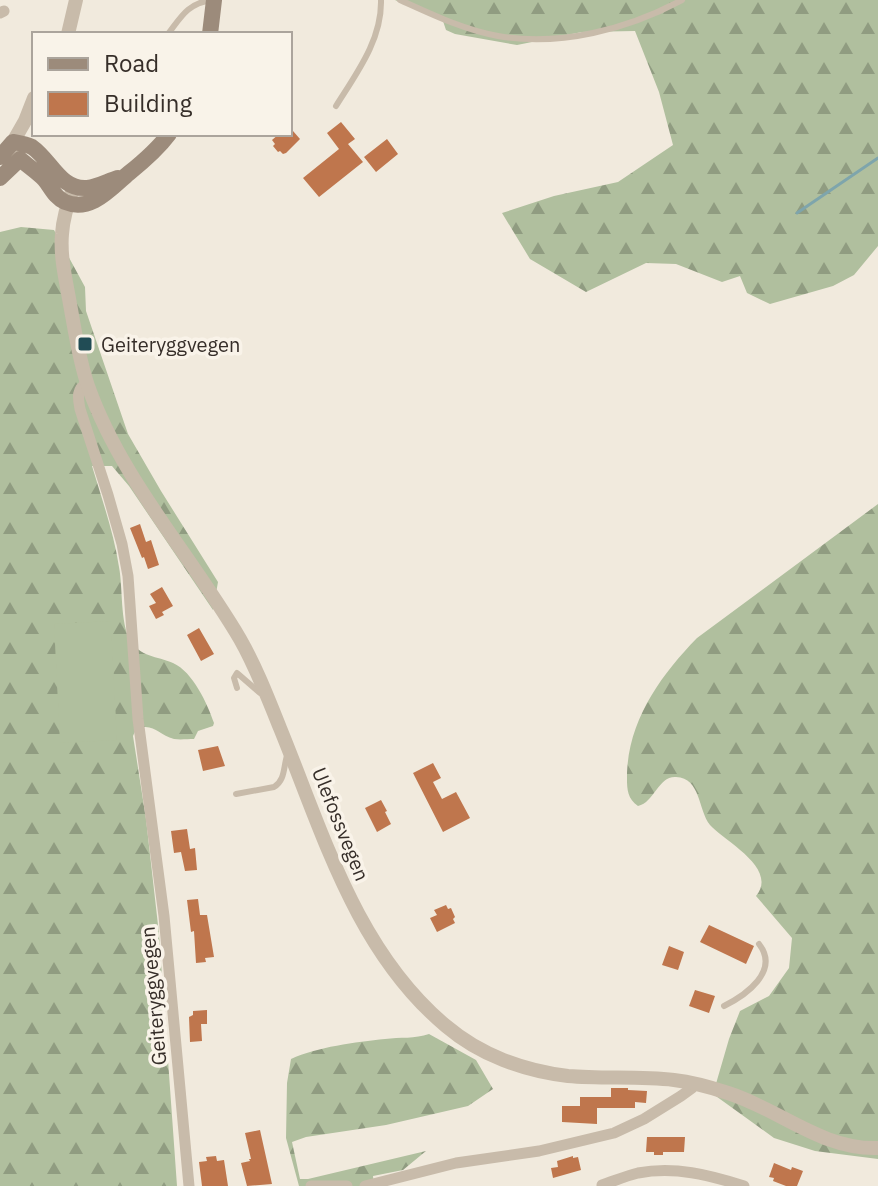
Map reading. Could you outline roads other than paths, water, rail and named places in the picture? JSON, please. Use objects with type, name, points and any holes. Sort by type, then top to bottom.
[{"type":"main road","points":[[210,32],[214,0]]},
{"type":"main road","points":[[24,145],[54,195],[67,203],[87,204],[115,188],[167,136]]},
{"type":"main road","points":[[0,157],[24,145]]},
{"type":"main road","points":[[0,178],[24,145]]},
{"type":"main road","points":[[24,145],[74,186],[92,187],[127,175]]},
{"type":"street","points":[[60,32],[74,5]]},
{"type":"street","points":[[68,32],[74,5]]},
{"type":"street","points":[[24,145],[32,107]]},
{"type":"street","name":"Ulefossvegen","points":[[74,186],[62,230],[64,266],[77,342],[87,383],[100,417],[115,446],[241,640],[266,693],[340,879],[386,961],[445,1026],[486,1053],[545,1072],[695,1083],[749,1100],[828,1140],[856,1148],[878,1148]]},
{"type":"street","name":"Geiteryggvegen","points":[[87,383],[79,391],[80,409],[108,495],[128,576],[138,719],[164,916],[189,1186]]},
{"type":"street","points":[[365,1186],[456,1163],[539,1151],[614,1133],[644,1119],[681,1096],[695,1083]]},
{"type":"street","points":[[602,1185],[639,1173],[673,1170],[744,1186]]},
{"type":"street","points":[[311,1186],[347,1186]]},
{"type":"lane","points":[[170,32],[189,7],[214,0]]},
{"type":"lane","points":[[336,106],[373,42],[381,0]]},
{"type":"lane","points":[[400,0],[482,32],[512,38],[542,39],[594,33],[658,12],[682,0]]},
{"type":"lane","points":[[237,688],[234,678],[237,673],[260,693],[266,693]]},
{"type":"lane","points":[[236,794],[279,784],[289,750]]},
{"type":"lane","points":[[724,1006],[739,998],[759,980],[767,962],[765,951],[759,944]]},
{"type":"waterway","points":[[797,213],[878,158]]},
{"type":"place","name":"Geiteryggvegen","points":[[85,344]]}]
